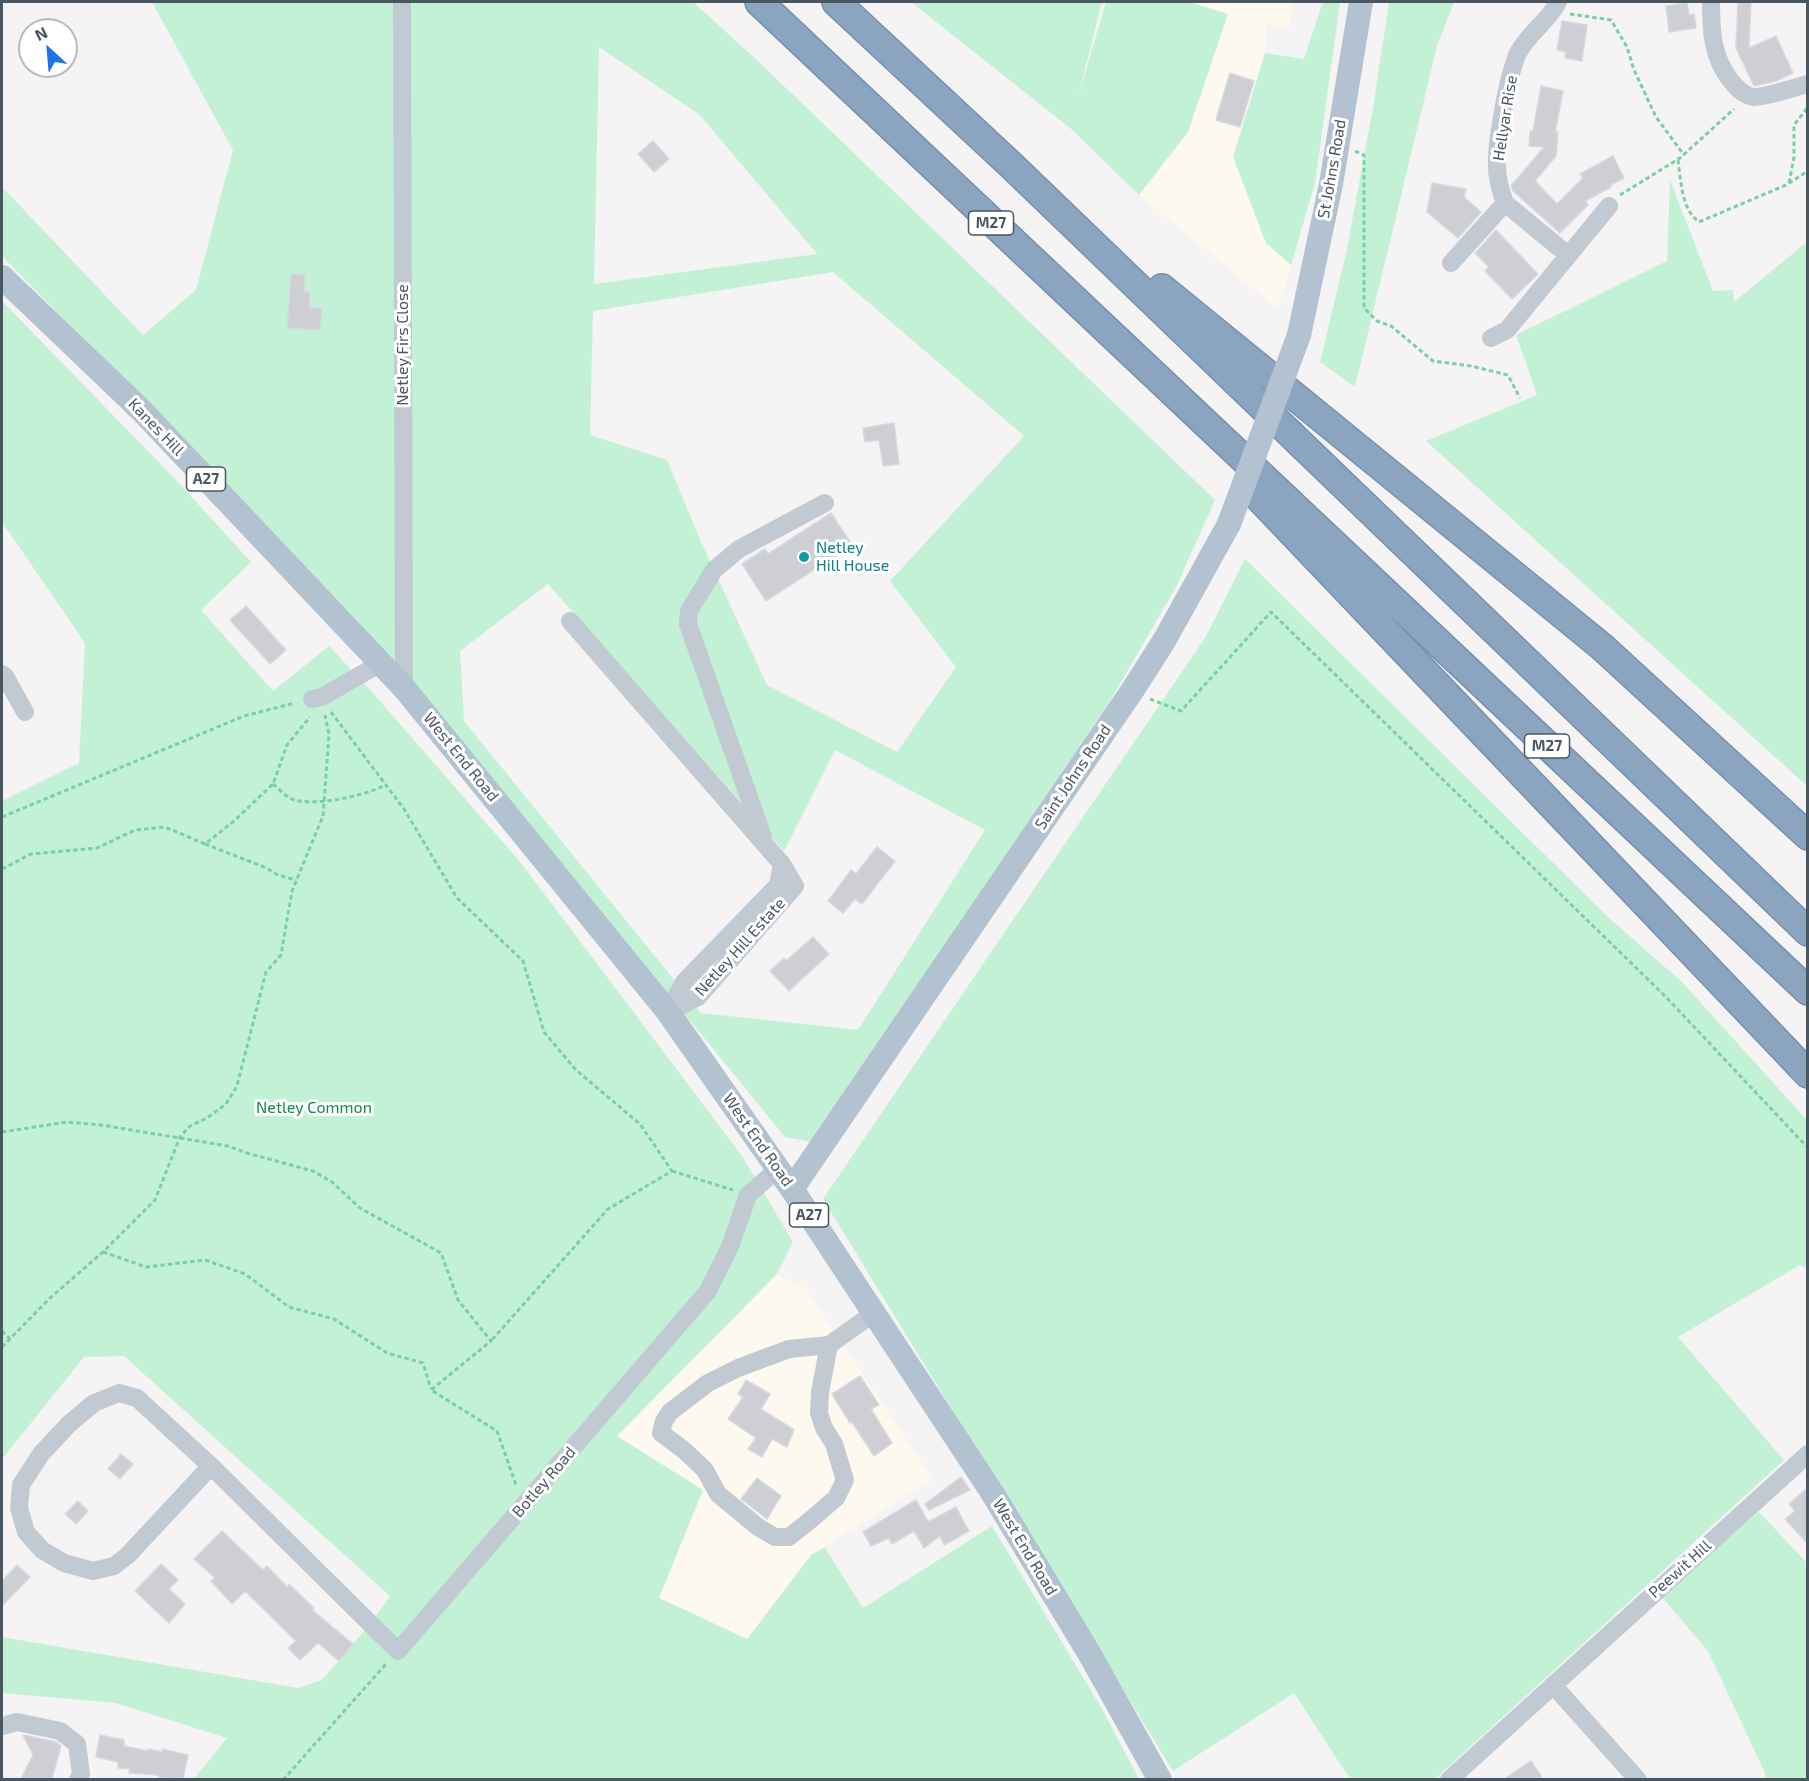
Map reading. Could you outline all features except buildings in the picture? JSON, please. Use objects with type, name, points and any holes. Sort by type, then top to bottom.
[{"type":"highway","name":"M27","points":[[759,2],[1808,991]]},
{"type":"highway","name":"M27","points":[[836,2],[1012,166],[1808,932]]},
{"type":"highway","name":"M27","points":[[1012,166],[1601,646],[1808,836]]},
{"type":"highway","name":"M27","points":[[1046,275],[1808,1074]]},
{"type":"main road","name":"St Johns Road","points":[[1299,335],[1338,143],[1361,2]]},
{"type":"main road","name":"Kanes Hill","points":[[2,277],[141,410],[404,688]]},
{"type":"main road","name":"Saint Johns Road","points":[[792,1189],[1132,691],[1164,640],[1229,524],[1299,335]]},
{"type":"main road","name":"West End Road","points":[[404,688],[668,1012],[778,1168],[993,1494],[1089,1653],[1160,1779]]},
{"type":"street","name":"Netley Firs Close","points":[[402,2],[404,688]]},
{"type":"street","points":[[1711,2],[1711,33],[1716,55],[1738,90],[1754,97],[1808,84]]},
{"type":"street","name":"Hellyar Rise","points":[[1505,203],[1500,190],[1497,169],[1498,147],[1511,74],[1519,52],[1556,6]]},
{"type":"street","points":[[1451,263],[1505,203],[1568,255]]},
{"type":"street","points":[[1491,338],[1507,330],[1609,206]]},
{"type":"street","points":[[767,847],[688,624],[689,611],[714,570],[739,549],[825,503]]},
{"type":"street","name":"Netley Hill Estate","points":[[570,621],[782,864],[778,885],[684,982],[668,1012]]},
{"type":"street","points":[[319,702],[381,663]]},
{"type":"street","points":[[2,674],[25,712]]},
{"type":"street","name":"Botley Road","points":[[398,1651],[708,1291],[730,1247],[748,1195],[778,1168]]},
{"type":"street","points":[[829,1345],[820,1392],[819,1413],[824,1428],[834,1444],[845,1480],[836,1498],[789,1537],[775,1537],[758,1527],[718,1494],[705,1470],[661,1433],[664,1421],[670,1412],[708,1383],[738,1368],[789,1349],[829,1345],[874,1313]]},
{"type":"street","points":[[211,1466],[128,1555],[114,1566],[93,1571],[64,1563],[42,1550],[26,1532],[19,1508],[21,1485],[41,1454],[69,1424],[94,1403],[119,1393],[137,1398],[211,1466],[398,1651]]},
{"type":"street","name":"Peewit Hill","points":[[1458,1776],[1553,1685],[1808,1454]]},
{"type":"street","points":[[1553,1685],[1638,1779]]},
{"type":"street","points":[[2,1726],[17,1722],[60,1731],[77,1744],[81,1774],[78,1779]]},
{"type":"path","points":[[1556,6],[1611,20],[1627,47],[1634,70],[1656,117],[1684,155]]},
{"type":"path","points":[[1609,206],[1611,201],[1678,160],[1737,105],[1746,93]]},
{"type":"path","points":[[1789,183],[1794,157],[1794,125],[1808,107]]},
{"type":"path","points":[[1338,143],[1364,155],[1364,308],[1377,321],[1391,326],[1433,361],[1471,366],[1509,375],[1520,399]]},
{"type":"path","points":[[1678,160],[1683,194],[1693,217],[1699,222],[1789,183],[1808,171]]},
{"type":"path","points":[[1132,691],[1181,711],[1271,612],[1666,998],[1808,1148]]},
{"type":"path","points":[[205,844],[234,821],[273,784],[287,745],[311,716],[319,702]]},
{"type":"path","points":[[2,1347],[50,1298],[103,1252],[155,1200],[180,1137],[190,1126],[207,1118],[226,1104],[237,1086],[266,972],[281,956],[288,907],[296,880],[323,816],[329,734],[319,702]]},
{"type":"path","points":[[2,817],[244,716],[319,702],[330,711],[404,809],[457,898],[523,961],[544,1032],[576,1070],[640,1124],[672,1171],[748,1195]]},
{"type":"path","points":[[273,784],[291,798],[324,800],[374,791],[385,785]]},
{"type":"path","points":[[2,869],[31,854],[97,848],[135,830],[165,827],[264,867],[278,875],[296,880]]},
{"type":"path","points":[[2,1132],[67,1122],[101,1125],[228,1146],[313,1171],[332,1182],[360,1208],[441,1253],[458,1300],[491,1341]]},
{"type":"path","points":[[431,1390],[491,1341],[608,1209],[672,1171]]},
{"type":"path","points":[[103,1252],[146,1267],[205,1260],[245,1274],[289,1306],[334,1319],[387,1353],[423,1363],[431,1390],[497,1431],[523,1506]]},
{"type":"path","points":[[2,1331],[10,1339]]},
{"type":"path","points":[[283,1779],[398,1651]]},
{"type":"shaded area","points":[[1189,2],[1295,2],[1288,28],[1266,25],[1265,53],[1233,157],[1266,243],[1291,265],[1278,309],[1139,195],[1188,132],[1228,14]]},
{"type":"shaded area","points":[[776,1275],[805,1288],[933,1479],[812,1554],[747,1639],[659,1598],[703,1490],[617,1436]]},
{"type":"green space","points":[[152,2],[693,2],[759,62],[1215,500],[1176,587],[1110,701],[812,1142],[785,1137],[444,719],[240,499],[2,256],[2,187],[143,335],[196,290],[233,150]],"holes":[[[599,47],[700,115],[817,254],[594,284]],[[833,272],[1024,436],[890,581],[956,667],[897,752],[767,685],[701,542],[667,460],[590,435],[593,311]],[[548,584],[784,851],[835,750],[985,830],[858,1030],[701,1013],[464,721],[460,651]]]},
{"type":"green space","points":[[911,2],[1102,2],[1078,97],[1106,2],[1189,2],[1228,14],[1188,132],[1139,195],[1070,128]]},
{"type":"green space","points":[[1340,2],[1315,183],[1291,265],[1266,243],[1233,157],[1265,53],[1304,59],[1322,4]]},
{"type":"green space","points":[[1389,2],[1454,2],[1437,46],[1355,387],[1320,362],[1346,254],[1373,108]]},
{"type":"green space","points":[[1670,180],[1713,291],[1733,290],[1734,302],[1807,242],[1807,786],[1426,441],[1537,395],[1516,335],[1667,261]]},
{"type":"green space","name":"Netley Common","points":[[2,301],[176,480],[251,562],[201,610],[273,691],[329,646],[521,863],[742,1156],[793,1242],[776,1275],[617,1436],[703,1490],[659,1598],[747,1639],[812,1554],[825,1548],[863,1608],[992,1526],[1102,1709],[1139,1779],[194,1779],[227,1738],[116,1703],[2,1693],[2,1637],[298,1688],[322,1680],[370,1624],[390,1596],[124,1356],[84,1357],[2,1459],[2,801],[79,763],[85,643],[2,522]]},
{"type":"green space","points":[[1245,559],[1610,919],[1681,981],[1807,1120],[1807,1268],[1800,1265],[1678,1337],[1784,1460],[1435,1779],[1350,1779],[1294,1693],[1173,1771],[823,1199],[1205,638]]},
{"type":"green space","points":[[1759,1512],[1807,1563],[1807,1779],[1765,1779],[1765,1773],[1708,1651],[1661,1596]]},
{"type":"place","name":"Netley Hill House","points":[[804,557]]}]
